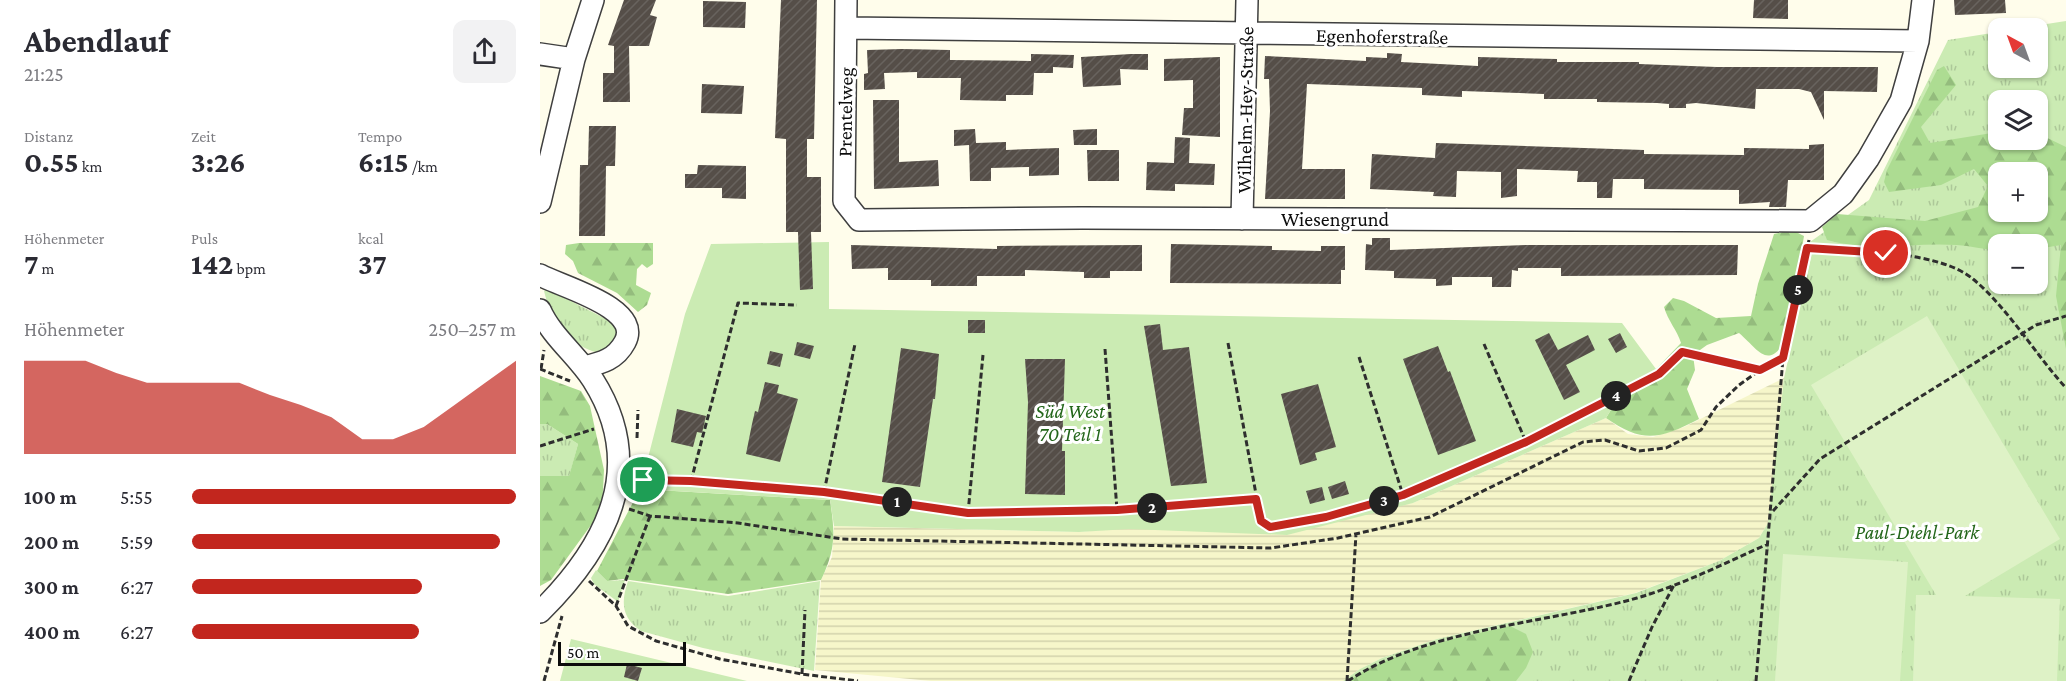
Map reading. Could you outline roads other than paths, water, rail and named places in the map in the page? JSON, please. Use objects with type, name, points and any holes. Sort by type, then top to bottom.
[{"type":"street","points":[[540,202],[574,59],[593,0]]},
{"type":"street","name":"Prentelweg","points":[[846,0],[844,201],[859,220]]},
{"type":"street","name":"Wilhelm-Hey-Straße","points":[[1242,219],[1247,0]]},
{"type":"street","points":[[1918,41],[1923,0]]},
{"type":"street","name":"Egenhoferstraße","points":[[846,28],[1246,35],[1918,41]]},
{"type":"street","name":"Wiesengrund","points":[[859,220],[1810,221],[1843,194],[1868,159],[1901,101],[1918,41]]},
{"type":"street","points":[[540,54],[574,59]]},
{"type":"street","points":[[540,275],[606,305],[622,315],[629,326],[627,338],[619,352],[604,363],[584,367]]},
{"type":"street","points":[[540,310],[546,325],[584,367],[606,402],[613,422],[620,463],[613,506],[600,535],[560,593],[540,612]]},
{"type":"park label","name":"Süd West 70 Teil 1","points":[[1070,422]]},
{"type":"park label","name":"Paul-Diehl-Park","points":[[1917,532]]}]
